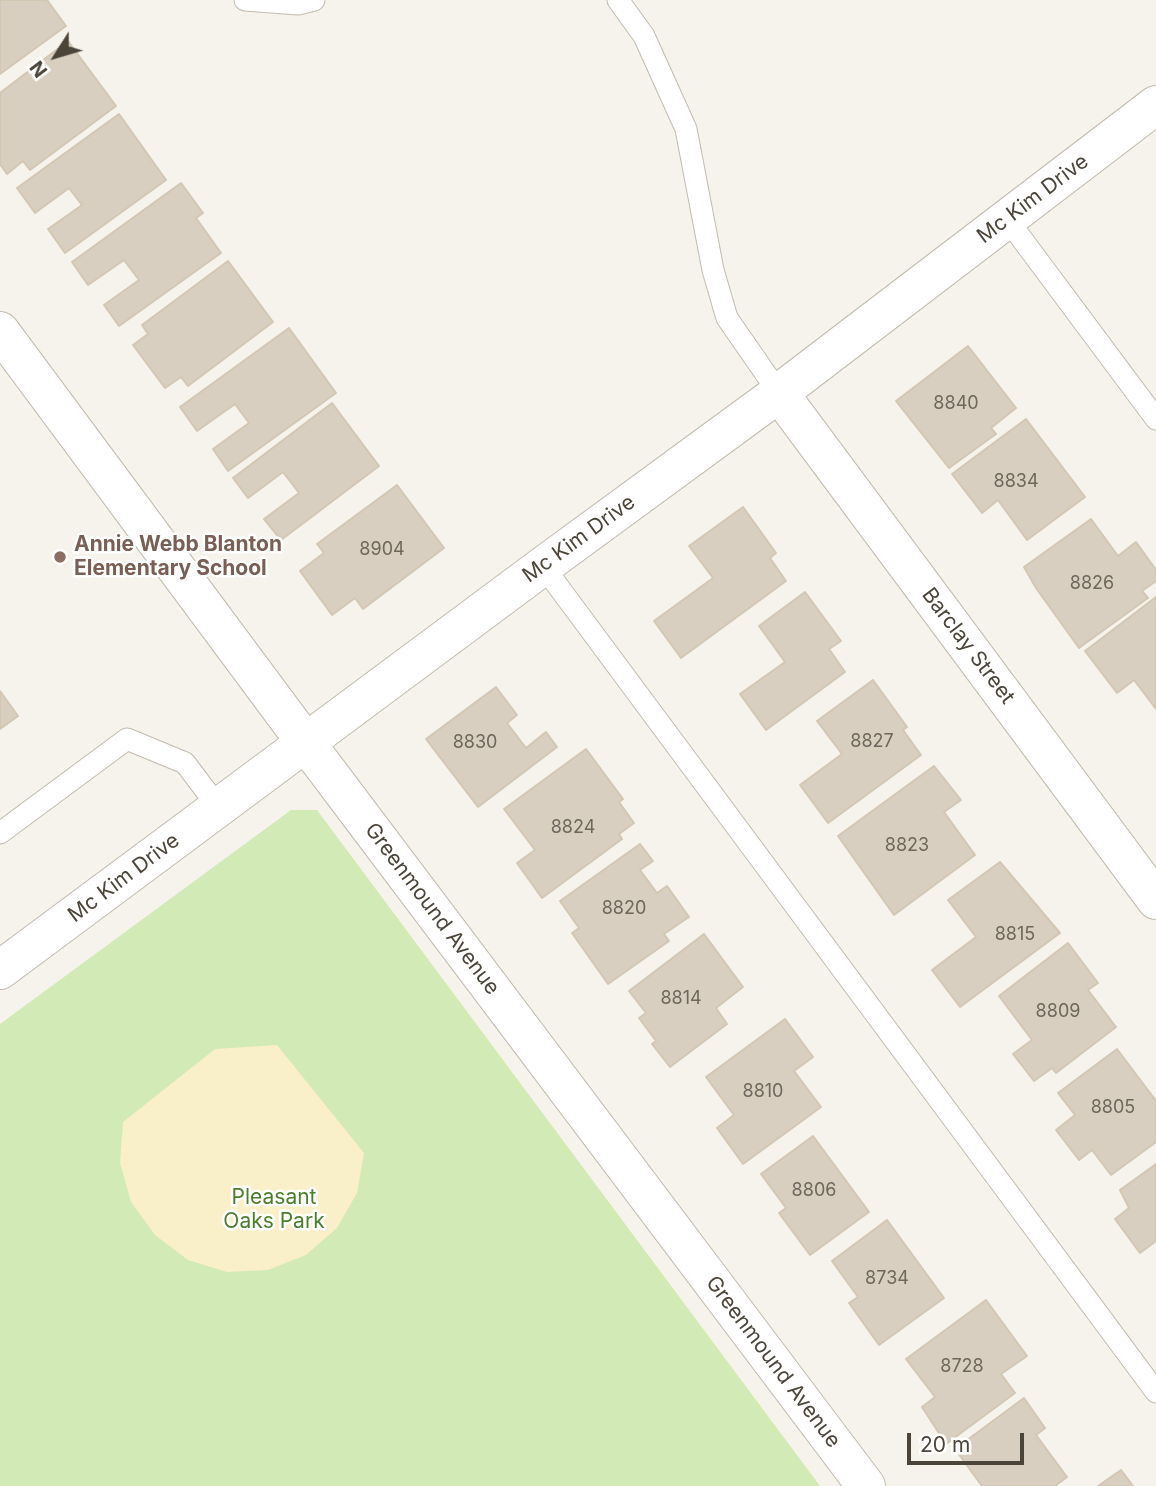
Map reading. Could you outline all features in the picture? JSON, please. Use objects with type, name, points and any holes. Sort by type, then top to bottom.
[{"type":"street","name":"Mc Kim Drive","points":[[0,970],[779,393],[1156,105]]},
{"type":"street","name":"Greenmound Avenue","points":[[0,331],[306,743],[866,1486]]},
{"type":"street","name":"Barclay Street","points":[[779,393],[1156,900]]},
{"type":"lane","points":[[245,0],[298,4],[314,0]]},
{"type":"lane","points":[[618,0],[644,36],[686,129],[710,258],[727,318],[779,393]]},
{"type":"lane","points":[[1007,219],[1156,419]]},
{"type":"lane","points":[[543,566],[1156,1392]]},
{"type":"lane","points":[[0,833],[127,739],[185,763],[219,808]]},
{"type":"green space","name":"Pleasant Oaks Park","points":[[291,810],[317,810],[820,1486],[0,1486],[0,1024]]},
{"type":"sand","points":[[277,1045],[364,1153],[357,1193],[337,1228],[306,1255],[268,1270],[227,1272],[188,1260],[155,1235],[131,1202],[120,1163],[123,1122],[215,1049]]},
{"type":"building","points":[[0,0],[47,0],[66,26],[0,74]]},
{"type":"building","points":[[68,41],[116,106],[30,170],[23,161],[7,174],[0,164],[0,93]]},
{"type":"building","points":[[119,114],[166,180],[65,253],[48,229],[82,205],[69,188],[35,213],[17,188]]},
{"type":"building","points":[[181,183],[203,213],[196,218],[221,253],[119,326],[104,305],[139,280],[124,260],[88,285],[72,262]]},
{"type":"building","points":[[228,261],[273,322],[188,386],[181,377],[165,388],[133,345],[148,334],[142,325]]},
{"type":"building","points":[[289,328],[336,393],[228,471],[213,449],[249,423],[235,404],[197,431],[180,407]]},
{"type":"building","points":[[968,346],[1016,408],[991,428],[996,434],[949,468],[896,401]]},
{"type":"building","points":[[332,403],[379,466],[281,540],[264,519],[299,493],[283,472],[248,498],[233,478]]},
{"type":"building","points":[[1026,419],[1085,497],[1027,540],[998,500],[982,513],[952,474]]},
{"type":"building","points":[[397,485],[444,548],[363,609],[355,598],[332,615],[300,571],[324,553],[317,544]]},
{"type":"building","points":[[743,507],[776,553],[770,558],[786,581],[681,658],[654,621],[713,578],[689,546]]},
{"type":"building","points":[[1091,519],[1118,556],[1136,542],[1156,570],[1156,581],[1142,591],[1148,598],[1079,648],[1024,567]]},
{"type":"building","points":[[805,592],[841,641],[829,649],[845,672],[766,730],[740,694],[785,662],[759,626]]},
{"type":"building","points":[[1156,597],[1156,709],[1134,680],[1117,693],[1085,651]]},
{"type":"building","points":[[873,680],[907,727],[903,730],[921,755],[828,823],[800,785],[842,754],[817,721]]},
{"type":"building","points":[[496,687],[517,715],[507,723],[526,748],[546,732],[557,747],[478,807],[426,739]]},
{"type":"building","points":[[0,691],[18,716],[0,729]]},
{"type":"building","points":[[586,749],[623,799],[619,802],[634,823],[619,834],[622,839],[542,898],[517,863],[535,850],[504,809]]},
{"type":"building","points":[[934,766],[961,800],[944,812],[975,855],[894,915],[838,836]]},
{"type":"building","points":[[640,844],[653,861],[640,870],[657,893],[667,886],[689,917],[664,934],[669,941],[608,984],[572,933],[579,928],[560,901]]},
{"type":"building","points":[[1000,862],[1060,933],[960,1007],[932,970],[976,937],[948,900]]},
{"type":"building","points":[[704,934],[743,987],[716,1008],[727,1024],[670,1067],[652,1044],[656,1041],[639,1018],[646,1013],[629,991]]},
{"type":"building","points":[[1068,943],[1098,983],[1088,990],[1116,1027],[1056,1073],[1052,1068],[1034,1081],[1013,1054],[1032,1040],[999,996]]},
{"type":"building","points":[[785,1019],[813,1057],[794,1071],[821,1107],[743,1164],[717,1128],[734,1115],[706,1077]]},
{"type":"building","points":[[1117,1049],[1156,1101],[1156,1142],[1111,1175],[1092,1150],[1079,1160],[1056,1130],[1075,1115],[1058,1093]]},
{"type":"building","points":[[813,1136],[869,1212],[810,1255],[779,1213],[786,1208],[761,1174]]},
{"type":"building","points":[[1156,1164],[1156,1241],[1140,1253],[1115,1219],[1129,1208],[1120,1190]]},
{"type":"building","points":[[887,1220],[944,1298],[879,1345],[849,1303],[858,1297],[832,1261]]},
{"type":"building","points":[[986,1300],[1027,1356],[1001,1374],[1015,1393],[946,1444],[922,1407],[935,1397],[906,1359]]},
{"type":"building","points":[[1024,1398],[1045,1428],[1036,1435],[1067,1477],[1055,1486],[982,1486],[955,1449]]},
{"type":"building","points":[[1121,1470],[1133,1486],[1098,1486]]},
{"type":"place","name":"Annie Webb Blanton Elementary School","points":[[60,557]]}]
